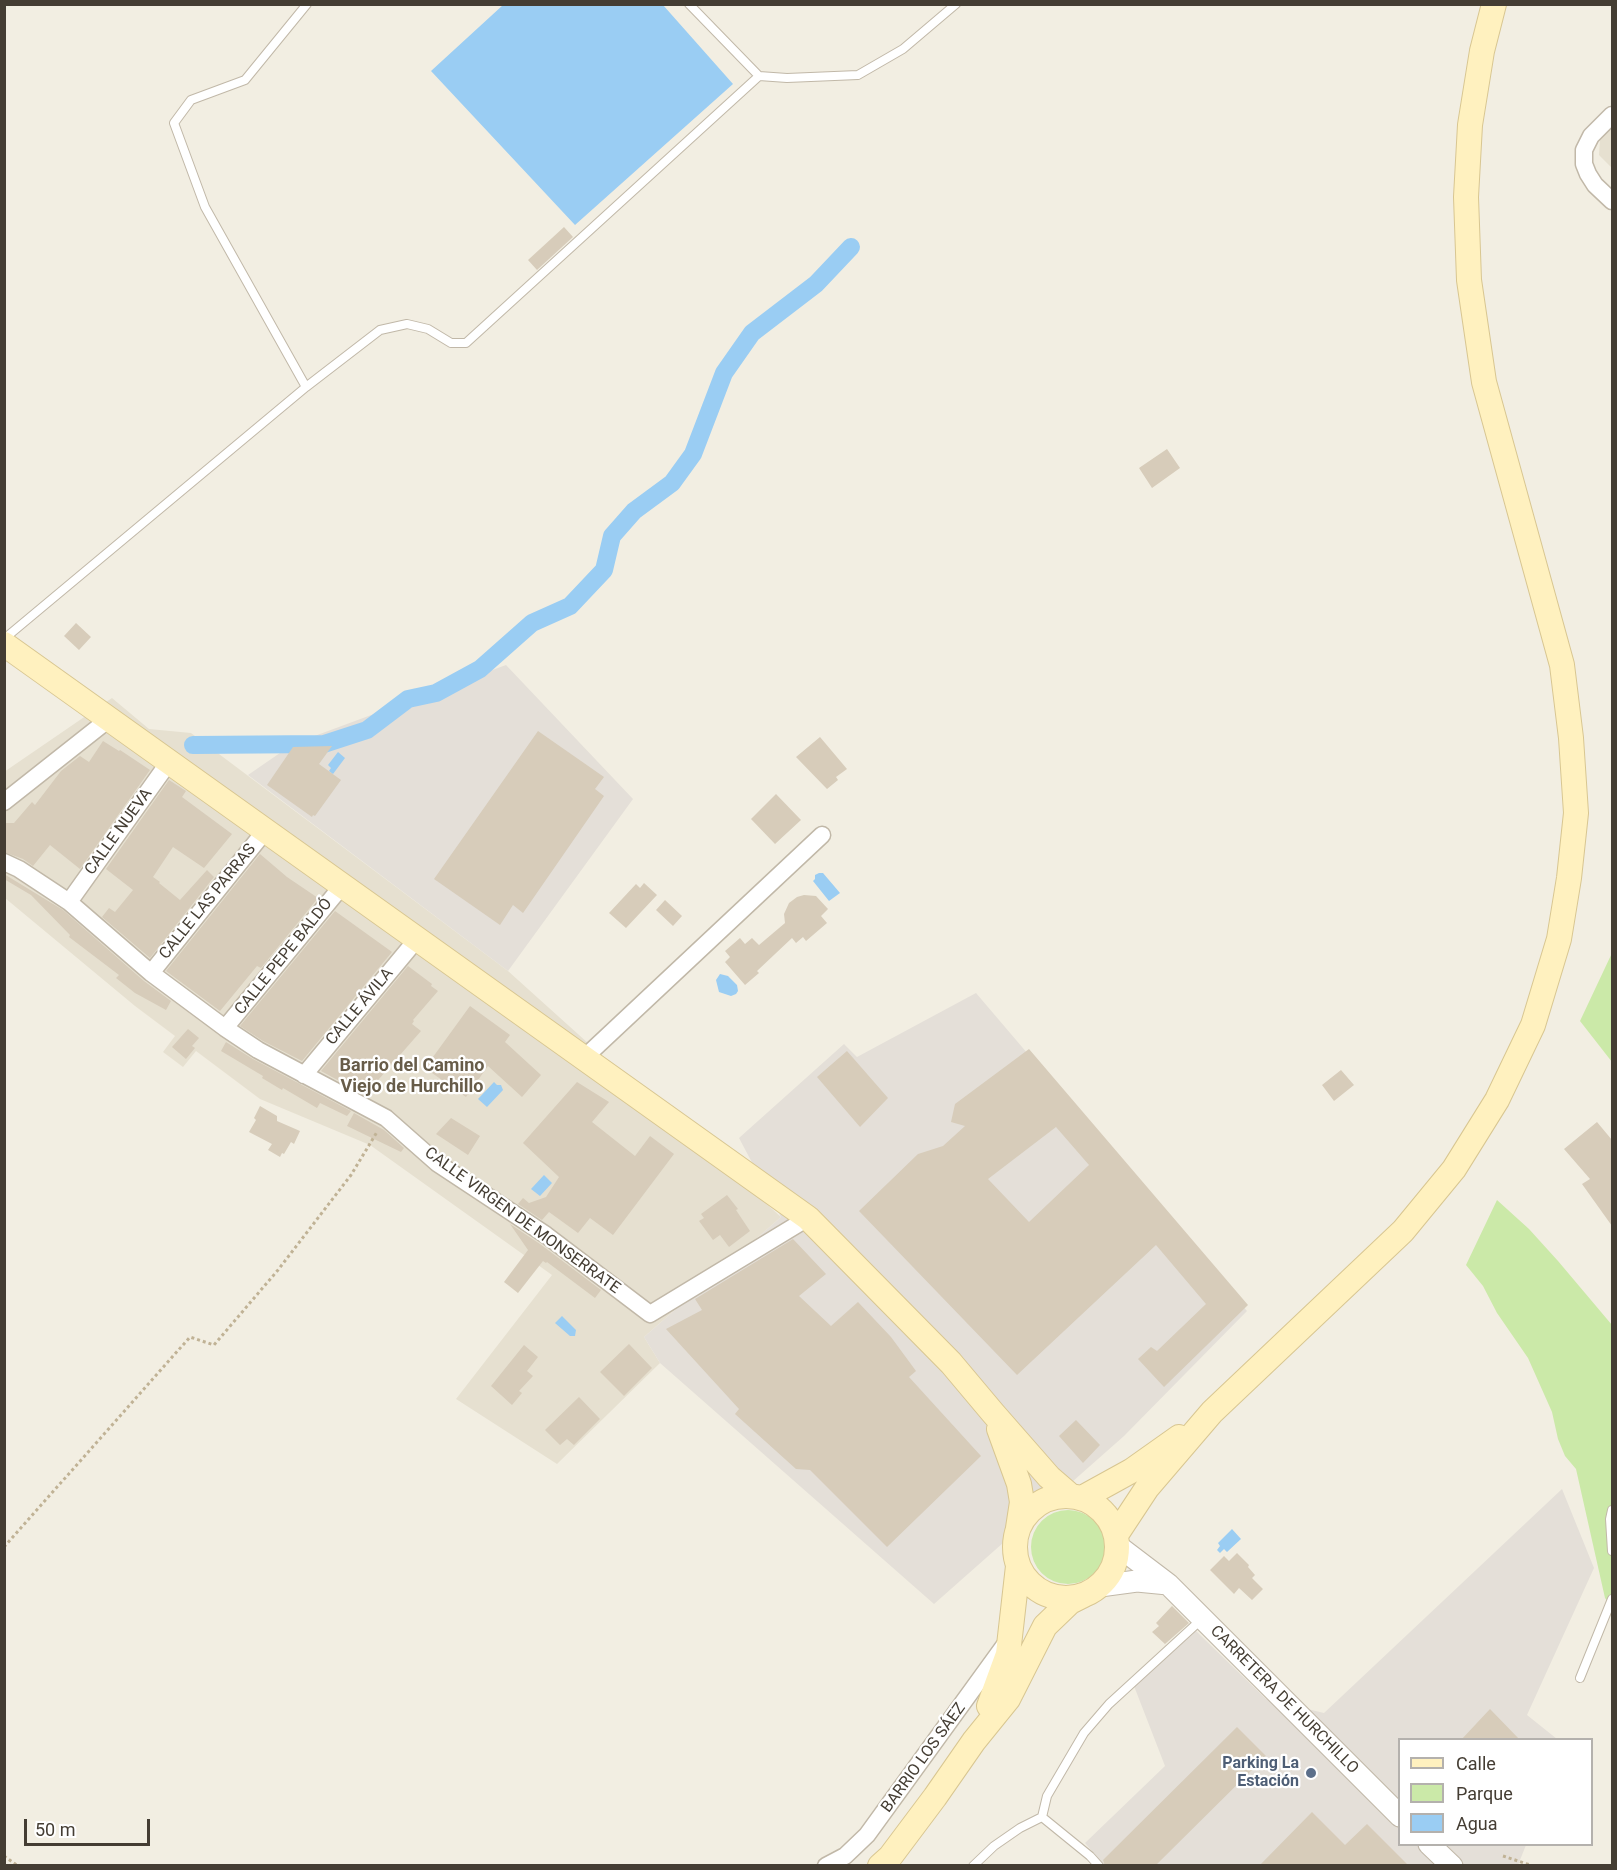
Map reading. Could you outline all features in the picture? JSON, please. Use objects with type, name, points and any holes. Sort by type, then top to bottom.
[{"type":"main road","points":[[1117,1540],[1147,1488],[1212,1412],[1403,1231],[1454,1169],[1497,1100],[1533,1025],[1558,939],[1569,878],[1576,813],[1571,738],[1562,665],[1484,382],[1469,280],[1466,197],[1470,125],[1482,51],[1494,4]]},
{"type":"main road","points":[[4,644],[808,1218],[951,1363],[1049,1477],[1076,1497],[1097,1506],[1109,1519],[1117,1540],[1116,1561],[1110,1575],[1092,1591],[1070,1602],[1045,1626],[1008,1699],[974,1741],[885,1863]]},
{"type":"main road","points":[[1016,1537],[1021,1523],[1030,1511],[1042,1502],[1056,1497],[1076,1497],[1131,1471],[1212,1412]]},
{"type":"main road","points":[[974,1741],[994,1695],[1008,1654],[1018,1566],[1015,1551],[1016,1537],[1022,1502],[1019,1484],[993,1413]]},
{"type":"main road","points":[[1018,1566],[1026,1579],[1038,1590],[1053,1597],[1068,1599],[1092,1591]]},
{"type":"street","points":[[1612,115],[1591,136],[1584,150],[1584,164],[1596,186],[1612,201]]},
{"type":"street","points":[[4,802],[109,719]]},
{"type":"street","name":"CALLE NUEVA","points":[[69,902],[169,762]]},
{"type":"street","name":"CALLE LAS PARRAS","points":[[151,974],[266,831]]},
{"type":"street","points":[[584,1058],[822,835]]},
{"type":"street","name":"CALLE VIRGEN DE MONSERRATE","points":[[4,862],[19,869],[69,902],[151,974],[225,1028],[258,1050],[386,1118],[437,1163],[546,1235],[650,1314],[808,1218]]},
{"type":"street","name":"CALLE PEPE BALDÓ","points":[[225,1028],[342,886]]},
{"type":"street","name":"CALLE ÁVILA","points":[[304,1075],[417,939]]},
{"type":"street","name":"CARRETERA DE HURCHILLO","points":[[1117,1540],[1203,1618],[1398,1814]]},
{"type":"street","points":[[1092,1591],[1137,1581],[1168,1584]]},
{"type":"street","name":"BARRIO LOS SÁEZ","points":[[826,1866],[845,1856],[867,1835],[1010,1638]]},
{"type":"street","points":[[1430,1846],[1452,1866]]},
{"type":"lane","points":[[306,387],[206,207],[174,123],[191,100],[245,80],[307,4]]},
{"type":"lane","points":[[689,4],[759,76],[787,78],[858,75],[903,49],[956,4]]},
{"type":"lane","points":[[4,639],[306,387],[380,330],[407,324],[428,329],[451,343],[466,342],[759,76]]},
{"type":"lane","points":[[1612,1510],[1610,1519],[1612,1551]]},
{"type":"lane","points":[[1580,1678],[1612,1599]]},
{"type":"lane","points":[[1042,1817],[1047,1796],[1084,1733],[1109,1704],[1203,1618]]},
{"type":"lane","points":[[973,1866],[994,1846],[1020,1828],[1042,1817]]},
{"type":"lane","points":[[1042,1817],[1099,1866]]},
{"type":"path","points":[[4,1547],[190,1337],[214,1345],[278,1270],[351,1175],[386,1118]]},
{"type":"path","points":[[4,1856],[18,1866]]},
{"type":"path","points":[[1503,1856],[1533,1866]]},
{"type":"shaded area","points":[[1612,127],[1612,168],[1599,155],[1600,140]]},
{"type":"shaded area","points":[[506,665],[633,799],[508,971],[248,775],[293,744]]},
{"type":"shaded area","points":[[112,698],[149,729],[191,733],[508,971],[781,1217],[644,1337],[660,1363],[557,1464],[456,1399],[552,1275],[370,1145],[260,1099],[196,1051],[183,1067],[163,1052],[175,1036],[135,1006],[5,898],[4,772]]},
{"type":"shaded area","points":[[976,993],[1247,1311],[1124,1436],[934,1604],[660,1363],[644,1337],[781,1217],[739,1138],[844,1044],[857,1057]]},
{"type":"shaded area","points":[[1562,1489],[1594,1568],[1527,1715],[1556,1738],[1398,1738],[1398,1846],[1526,1846],[1518,1865],[1104,1865],[1085,1843],[1165,1766],[1134,1686],[1196,1631],[1266,1699],[1324,1713]]},
{"type":"green space","points":[[1612,953],[1612,1062],[1580,1021]]},
{"type":"green space","points":[[1497,1200],[1529,1229],[1612,1325],[1612,1608],[1605,1598],[1576,1469],[1565,1456],[1558,1439],[1552,1412],[1528,1358],[1497,1313],[1483,1286],[1466,1265]]},
{"type":"green space","points":[[1068,1510],[1082,1513],[1094,1521],[1102,1533],[1105,1547],[1102,1561],[1094,1573],[1082,1581],[1068,1584],[1054,1581],[1042,1573],[1034,1561],[1031,1547],[1034,1533],[1042,1521],[1054,1513]]},
{"type":"water","points":[[503,5],[663,5],[733,84],[575,225],[431,71]]},
{"type":"water","points":[[338,752],[345,758],[333,774],[329,771],[331,768],[328,765]]},
{"type":"water","points":[[823,873],[840,893],[829,901],[813,881],[815,875]]},
{"type":"water","points":[[720,974],[728,976],[737,985],[736,994],[731,996],[719,992],[716,980]]},
{"type":"water","points":[[494,1082],[501,1085],[503,1090],[487,1107],[478,1099]]},
{"type":"water","points":[[544,1175],[552,1183],[540,1196],[531,1189]]},
{"type":"water","points":[[562,1316],[576,1330],[575,1336],[570,1336],[555,1323]]},
{"type":"water","points":[[1232,1529],[1241,1539],[1227,1552],[1224,1549],[1220,1553],[1217,1550],[1220,1546],[1218,1543]]},
{"type":"building","points":[[564,227],[573,237],[537,270],[528,260]]},
{"type":"building","points":[[1167,449],[1180,468],[1152,488],[1139,468]]},
{"type":"building","points":[[76,623],[91,637],[79,650],[64,636]]},
{"type":"building","points":[[538,731],[604,777],[595,789],[604,796],[523,913],[513,905],[500,925],[434,879]]},
{"type":"building","points":[[820,737],[847,769],[836,777],[838,780],[827,789],[796,757]]},
{"type":"building","points":[[103,741],[150,770],[80,869],[50,845],[33,866],[23,859],[4,852],[4,823],[14,823],[32,802],[35,805],[61,771],[80,756],[89,762]]},
{"type":"building","points":[[332,746],[319,764],[341,780],[315,816],[312,817],[267,785],[293,747]]},
{"type":"building","points":[[169,780],[186,791],[182,797],[232,834],[204,868],[173,847],[153,877],[180,900],[207,870],[214,877],[150,958],[102,917],[109,908],[115,912],[133,890],[106,869]]},
{"type":"building","points":[[776,794],[801,820],[775,844],[751,819]]},
{"type":"building","points":[[260,854],[287,877],[318,898],[261,968],[257,966],[220,1011],[166,971]]},
{"type":"building","points":[[4,874],[63,910],[144,981],[171,1001],[166,1010],[135,993],[116,978],[119,975],[69,937],[70,935],[31,895],[4,879]]},
{"type":"building","points":[[644,883],[657,895],[626,928],[609,913],[636,884],[640,888]]},
{"type":"building","points":[[804,895],[816,896],[828,909],[821,916],[827,923],[806,941],[803,937],[796,943],[792,938],[745,985],[725,962],[730,957],[725,951],[740,938],[745,944],[752,938],[759,945],[785,923],[784,914],[789,903]]},
{"type":"building","points":[[665,900],[682,916],[673,926],[656,910]]},
{"type":"building","points":[[335,911],[392,952],[302,1061],[240,1026]]},
{"type":"building","points":[[408,966],[438,991],[413,1020],[412,1024],[421,1031],[365,1095],[321,1071]]},
{"type":"building","points":[[470,1006],[510,1035],[505,1042],[541,1075],[522,1097],[488,1066],[466,1097],[425,1068]]},
{"type":"building","points":[[188,1029],[199,1038],[192,1046],[195,1048],[186,1059],[172,1047]]},
{"type":"building","points":[[226,1042],[253,1059],[351,1111],[347,1116],[320,1103],[317,1108],[283,1088],[282,1090],[221,1051]]},
{"type":"building","points":[[1029,1049],[1248,1305],[1164,1387],[1138,1359],[1151,1347],[1157,1351],[1206,1304],[1156,1245],[1017,1375],[859,1211],[918,1154],[943,1146],[965,1126],[951,1122],[955,1104]],"holes":[[[1056,1127],[1089,1165],[1029,1222],[988,1179]]]},
{"type":"building","points":[[847,1051],[888,1098],[860,1127],[817,1077]]},
{"type":"building","points":[[1341,1070],[1354,1085],[1334,1101],[1322,1085]]},
{"type":"building","points":[[577,1082],[609,1102],[592,1122],[635,1156],[650,1136],[674,1154],[613,1235],[590,1218],[578,1233],[549,1212],[542,1220],[518,1204],[523,1198],[529,1203],[546,1197],[559,1177],[523,1143]]},
{"type":"building","points":[[260,1106],[277,1116],[277,1121],[300,1131],[294,1144],[291,1142],[280,1157],[268,1150],[272,1144],[249,1132]]},
{"type":"building","points":[[354,1113],[384,1130],[404,1148],[401,1152],[347,1126]]},
{"type":"building","points":[[451,1118],[480,1136],[468,1155],[436,1134]]},
{"type":"building","points":[[1597,1122],[1612,1140],[1612,1226],[1582,1184],[1590,1179],[1564,1149]]},
{"type":"building","points":[[727,1195],[750,1231],[729,1247],[720,1235],[713,1240],[699,1221],[704,1218],[701,1214]]},
{"type":"building","points":[[510,1224],[601,1290],[595,1298],[543,1261],[518,1293],[504,1282],[528,1250]]},
{"type":"building","points":[[793,1239],[826,1274],[799,1296],[831,1326],[858,1302],[891,1337],[916,1371],[909,1377],[981,1456],[887,1547],[810,1470],[796,1469],[735,1414],[739,1409],[666,1329],[702,1310],[695,1299]]},
{"type":"building","points":[[629,1344],[652,1368],[624,1396],[600,1372]]},
{"type":"building","points":[[524,1345],[538,1357],[527,1371],[533,1376],[519,1391],[522,1393],[512,1405],[491,1386]]},
{"type":"building","points":[[579,1397],[600,1419],[574,1445],[567,1439],[560,1445],[545,1430]]},
{"type":"building","points":[[1076,1420],[1100,1445],[1083,1463],[1059,1436]]},
{"type":"building","points":[[1237,1553],[1249,1565],[1248,1567],[1255,1575],[1252,1578],[1263,1589],[1252,1600],[1239,1588],[1234,1594],[1210,1570],[1224,1556],[1229,1561]]},
{"type":"building","points":[[1172,1606],[1189,1623],[1165,1644],[1152,1632],[1159,1626],[1156,1623]]},
{"type":"building","points":[[1490,1709],[1518,1738],[1463,1738]]},
{"type":"building","points":[[1237,1727],[1266,1756],[1155,1866],[1105,1866],[1103,1860]]},
{"type":"building","points":[[1312,1812],[1345,1845],[1367,1824],[1409,1866],[1259,1866]]},
{"type":"waterway","points":[[193,745],[324,744],[367,730],[408,699],[436,693],[480,669],[532,623],[570,606],[604,570],[612,536],[634,511],[672,483],[693,454],[724,373],[752,333],[816,284],[851,247]]},
{"type":"place","name":"Parking La Estación","points":[[1311,1773]]},
{"type":"district","name":"Barrio del Camino Viejo de Hurchillo","points":[[412,1076]]}]
